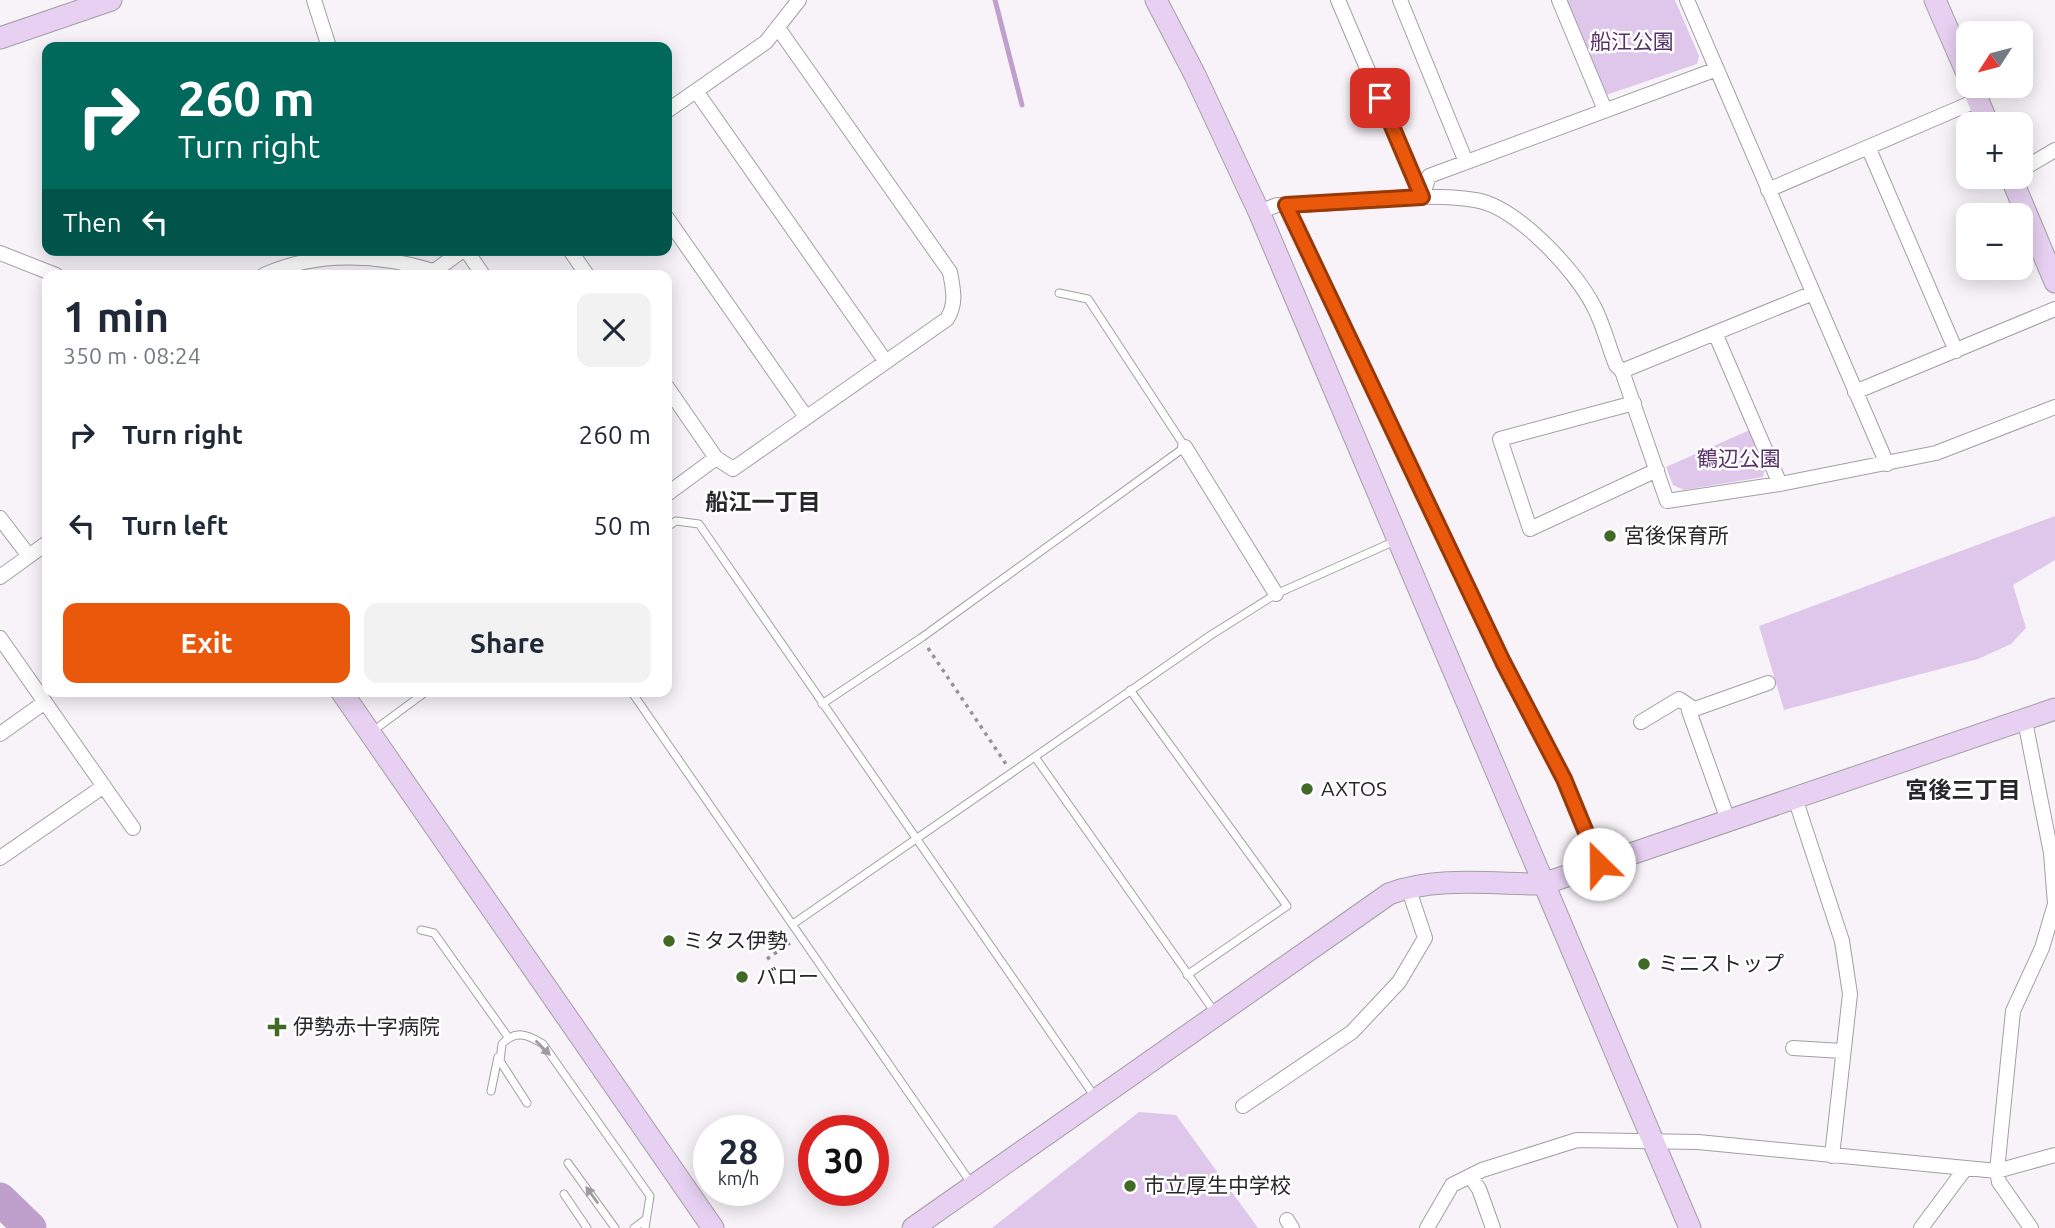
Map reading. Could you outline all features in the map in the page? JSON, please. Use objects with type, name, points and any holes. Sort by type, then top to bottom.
[{"type":"street","points":[[0,37],[111,0]]},
{"type":"street","points":[[314,0],[328,42]]},
{"type":"street","points":[[672,107],[766,42],[799,0]]},
{"type":"street","points":[[1156,0],[1195,75],[1259,212],[1396,541],[1690,1228]]},
{"type":"street","points":[[1338,0],[1422,197]]},
{"type":"street","points":[[1400,0],[1466,162]]},
{"type":"street","points":[[1559,0],[1605,110]]},
{"type":"street","points":[[1687,0],[1887,464]]},
{"type":"street","points":[[1935,0],[1956,48]]},
{"type":"street","points":[[672,394],[716,458],[733,469],[947,319],[954,295],[950,272],[778,28]]},
{"type":"street","points":[[1422,197],[1429,176],[1717,69]]},
{"type":"street","points":[[696,90],[886,362]]},
{"type":"street","points":[[1768,190],[1869,149],[1966,98]]},
{"type":"street","points":[[1869,149],[1956,351]]},
{"type":"street","points":[[2033,163],[2055,150]]},
{"type":"street","points":[[2016,189],[2055,282]]},
{"type":"street","points":[[1259,212],[1286,205],[1422,197],[1487,203],[1525,228],[1558,258],[1591,302],[1634,402],[1667,501],[1780,484],[1936,453],[2055,407]]},
{"type":"street","points":[[1286,205],[1503,662],[1564,779],[1599,864]]},
{"type":"street","points":[[672,225],[806,417]]},
{"type":"street","points":[[0,253],[43,270]]},
{"type":"street","points":[[275,270],[292,262],[404,256],[426,270]]},
{"type":"street","points":[[435,270],[455,256]]},
{"type":"street","points":[[469,256],[479,270]]},
{"type":"street","points":[[1622,371],[1813,293]]},
{"type":"street","points":[[1855,392],[2055,309]]},
{"type":"street","points":[[1715,333],[1780,484]]},
{"type":"street","points":[[1634,402],[1500,439],[1530,529],[1657,470]]},
{"type":"street","points":[[1185,447],[1276,594]]},
{"type":"street","points":[[672,490],[716,458]]},
{"type":"street","points":[[0,518],[29,556]]},
{"type":"street","points":[[0,577],[42,547]]},
{"type":"street","points":[[0,638],[133,828]]},
{"type":"street","points":[[1728,820],[1689,711],[1768,683]]},
{"type":"street","points":[[345,697],[713,1228]]},
{"type":"street","points":[[1641,722],[1679,699],[1694,709]]},
{"type":"street","points":[[0,734],[45,702]]},
{"type":"street","points":[[913,1228],[1374,904],[1408,887],[1454,883],[1543,884],[2055,709]]},
{"type":"street","points":[[2025,721],[2051,853],[2055,904],[2053,924],[2013,1011],[1997,1171],[1999,1181],[2031,1228]]},
{"type":"street","points":[[0,858],[104,786]]},
{"type":"street","points":[[1795,798],[1842,941],[1850,994],[1832,1156]]},
{"type":"street","points":[[1243,1106],[1352,1032],[1399,982],[1425,938],[1408,887]]},
{"type":"street","points":[[1793,1048],[1842,1051]]},
{"type":"street","points":[[1427,1228],[1452,1185],[1470,1176],[1577,1140],[1654,1140],[1997,1171],[2055,1155]]},
{"type":"street","points":[[1922,1228],[1965,1169]]},
{"type":"street","points":[[1470,1176],[1479,1189],[1493,1228]]},
{"type":"lane","points":[[822,704],[921,638],[1185,447],[1088,299],[1059,293]]},
{"type":"lane","points":[[672,524],[676,521],[699,524],[1097,1099]]},
{"type":"lane","points":[[793,924],[1130,690],[1276,594],[1396,541]]},
{"type":"lane","points":[[1130,690],[1287,906],[1187,975]]},
{"type":"lane","points":[[370,733],[419,697]]},
{"type":"lane","points":[[635,697],[974,1186]]},
{"type":"lane","points":[[1035,757],[1216,1015]]},
{"type":"lane","points":[[421,930],[431,930],[508,1037]]},
{"type":"lane","points":[[508,1037],[526,1034],[543,1044],[650,1196],[645,1228]]},
{"type":"lane","points":[[491,1091],[499,1053],[508,1037]]},
{"type":"lane","points":[[499,1053],[505,1071],[527,1103]]},
{"type":"lane","points":[[568,1163],[616,1227]]},
{"type":"lane","points":[[564,1195],[587,1228]]},
{"type":"lane","points":[[634,1228],[647,1218]]},
{"type":"path","points":[[921,638],[1007,765]]},
{"type":"green space","name":"船江公園","points":[[1567,0],[1675,0],[1699,56],[1697,64],[1606,95]]},
{"type":"green space","name":"鶴辺公園","points":[[1752,429],[1766,466],[1763,477],[1684,490],[1673,485],[1666,467]]},
{"type":"green space","points":[[2055,516],[2055,560],[2013,585],[2026,628],[2011,644],[1978,659],[1784,710],[1759,626]]},
{"type":"green space","name":"市立厚生中学校","points":[[1139,1112],[1176,1115],[1258,1228],[992,1228]]},
{"type":"waterway","points":[[995,0],[1022,105]]},
{"type":"waterway","points":[[0,1199],[30,1228]]},
{"type":"place","name":"宮後保育所","points":[[1610,536]]},
{"type":"place","name":"AXTOS","points":[[1307,789]]},
{"type":"place","name":"ミタス伊勢","points":[[669,941]]},
{"type":"place","name":"ミニストップ","points":[[1644,964]]},
{"type":"place","name":"バロー","points":[[742,977]]},
{"type":"place","name":"伊勢赤十字病院","points":[[277,1027]]},
{"type":"place","name":"市立厚生中学校","points":[[1130,1186]]},
{"type":"district","name":"船江一丁目","points":[[763,502]]},
{"type":"district","name":"宮後三丁目","points":[[1963,790]]},
{"type":"route","points":[[1380,98],[1422,197],[1286,205],[1503,662],[1564,779],[1599,864]]}]
